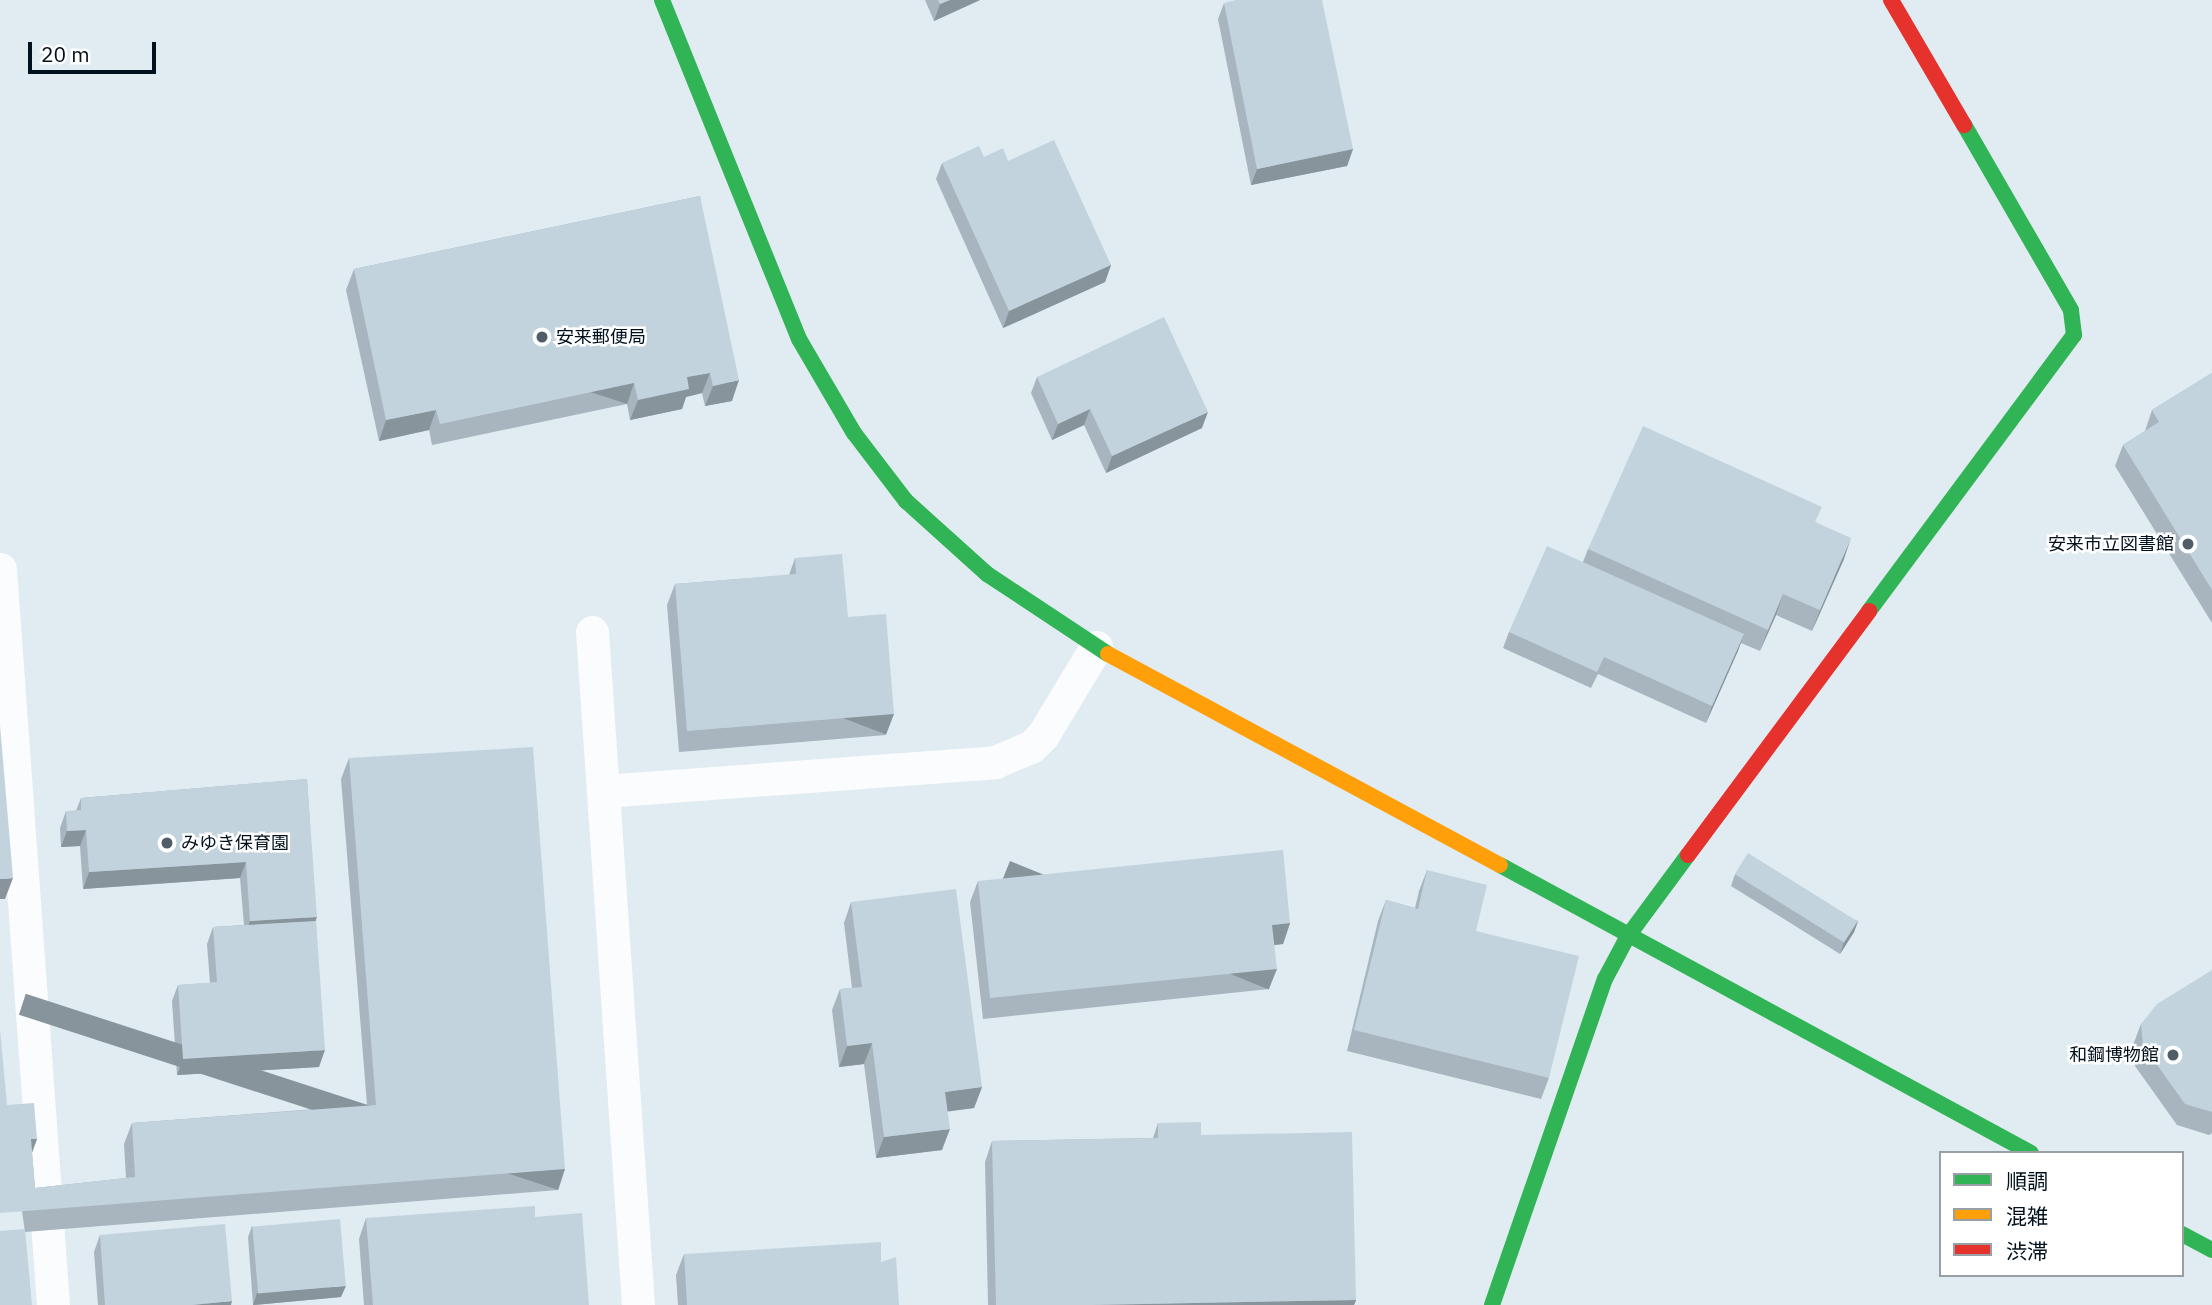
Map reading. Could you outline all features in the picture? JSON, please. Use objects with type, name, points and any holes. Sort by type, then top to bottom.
[{"type":"street","points":[[662,0],[799,339],[854,433],[906,501],[988,575],[1096,647],[2027,1151]]},
{"type":"street","points":[[1493,1305],[1605,979],[1628,936],[2074,335],[2071,310],[1891,0]]},
{"type":"street","points":[[0,569],[52,1305]]},
{"type":"street","points":[[592,632],[638,1305]]},
{"type":"street","points":[[603,791],[995,762],[1031,747],[1043,735],[1096,647]]},
{"type":"street","points":[[2184,1235],[2212,1250]]},
{"type":"building","points":[[1236,0],[1322,0],[1353,149],[1257,169],[1224,3]]},
{"type":"building","points":[[1054,140],[1111,265],[1009,311],[942,163],[979,146],[984,157],[1003,148],[1008,161]]},
{"type":"building","points":[[700,196],[739,380],[713,386],[710,373],[687,377],[689,389],[638,400],[634,383],[440,424],[436,410],[386,420],[354,269]]},
{"type":"building","points":[[1164,317],[1208,412],[1112,456],[1090,409],[1058,424],[1037,377]]},
{"type":"building","name":"安来市立図書館","points":[[2212,373],[2212,590],[2123,445],[2159,422],[2152,410]]},
{"type":"building","points":[[1643,426],[1822,507],[1815,522],[1851,538],[1820,610],[1783,594],[1768,630],[1588,549]]},
{"type":"building","points":[[1547,546],[1744,634],[1712,706],[1604,657],[1597,672],[1509,632]]},
{"type":"building","points":[[842,554],[848,617],[886,614],[894,714],[687,731],[675,584],[796,574],[795,558]]},
{"type":"building","points":[[0,725],[13,878],[0,879]]},
{"type":"building","points":[[533,747],[565,1169],[0,1213],[0,1029],[7,1105],[34,1103],[37,1139],[31,1139],[35,1188],[135,1177],[132,1123],[376,1105],[349,758]]},
{"type":"building","points":[[307,779],[317,917],[250,921],[246,862],[89,872],[86,830],[67,831],[66,811],[81,810],[81,798]]},
{"type":"building","points":[[1283,850],[1290,923],[1272,925],[1277,969],[990,998],[978,881]]},
{"type":"building","points":[[1748,853],[1857,921],[1844,943],[1735,874]]},
{"type":"building","points":[[1427,870],[1487,885],[1476,931],[1579,956],[1549,1078],[1354,1030],[1386,900],[1418,909]]},
{"type":"building","points":[[956,889],[982,1087],[945,1092],[950,1129],[884,1137],[872,1043],[847,1046],[840,989],[862,987],[851,902]]},
{"type":"building","points":[[316,921],[325,1050],[183,1059],[178,985],[217,982],[213,927]]},
{"type":"building","name":"和鋼博物館","points":[[2212,970],[2212,1112],[2185,1104],[2143,1045],[2141,1024],[2157,1004]]},
{"type":"building","points":[[1201,1122],[1201,1135],[1352,1132],[1356,1300],[996,1305],[992,1141],[1158,1138],[1158,1123]]},
{"type":"building","points":[[535,1206],[535,1217],[582,1213],[589,1305],[373,1305],[366,1218]]},
{"type":"building","points":[[340,1219],[346,1286],[258,1293],[252,1227]]},
{"type":"building","points":[[225,1224],[232,1301],[192,1305],[105,1305],[100,1235]]},
{"type":"building","points":[[25,1229],[32,1305],[0,1305],[0,1231]]},
{"type":"building","points":[[881,1242],[881,1262],[896,1257],[899,1305],[687,1305],[684,1254]]},
{"type":"traffic: fast","points":[[662,0],[799,339],[854,433],[906,501],[987,574],[1108,654]]},
{"type":"traffic: fast","points":[[1869,611],[2074,335],[2071,310],[1964,125]]},
{"type":"traffic: fast","points":[[1492,1305],[1605,979],[1628,936],[1688,855]]},
{"type":"traffic: fast","points":[[1500,865],[2027,1151]]},
{"type":"traffic: fast","points":[[2184,1235],[2212,1250]]},
{"type":"traffic: slow","points":[[1108,654],[1500,865]]},
{"type":"traffic: jam","points":[[1891,0],[1964,125]]},
{"type":"traffic: jam","points":[[1688,855],[1869,611]]},
{"type":"place","name":"安来郵便局","points":[[542,337]]},
{"type":"place","name":"安来市立図書館","points":[[2188,544]]},
{"type":"place","name":"みゆき保育園","points":[[167,843]]},
{"type":"place","name":"和鋼博物館","points":[[2173,1055]]}]
